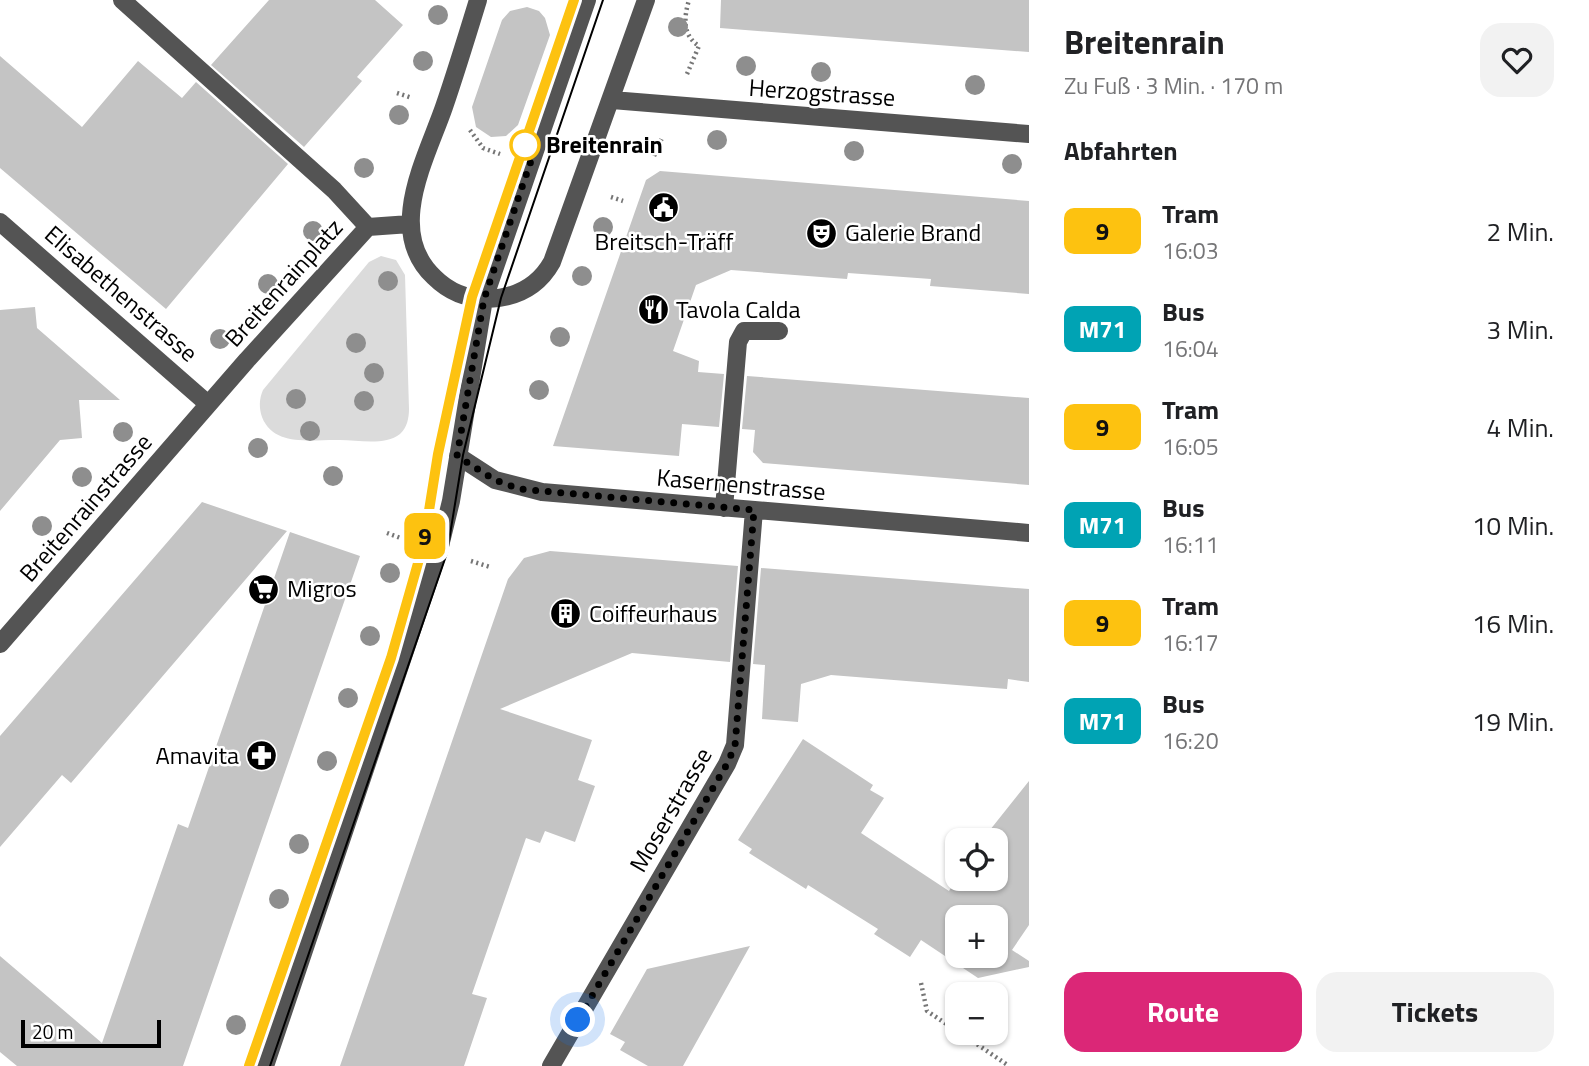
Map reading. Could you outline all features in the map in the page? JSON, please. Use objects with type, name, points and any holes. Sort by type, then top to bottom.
[{"type":"street","points":[[122,0],[326,183],[368,227]]},
{"type":"street","points":[[478,0],[423,163],[411,224],[415,250],[429,272],[447,289],[484,299],[523,292],[548,269],[570,218],[646,0]]},
{"type":"street","points":[[265,1066],[448,522],[484,299],[587,0]]},
{"type":"street","name":"Herzogstrasse","points":[[612,100],[1029,134]]},
{"type":"street","name":"Elisabethenstrasse","points":[[0,222],[208,404]]},
{"type":"street","name":"Breitenrainplatz","points":[[208,404],[368,227],[411,224]]},
{"type":"street","points":[[724,508],[738,341],[741,334],[748,330],[779,331]]},
{"type":"street","name":"Breitenrainstrasse","points":[[0,644],[208,404]]},
{"type":"street","name":"Kasernenstrasse","points":[[457,456],[495,480],[519,489],[1029,533]]},
{"type":"street","name":"Moserstrasse","points":[[551,1066],[735,746],[754,510]]},
{"type":"path","points":[[921,983],[927,1011],[945,1023]]},
{"type":"path","points":[[978,1045],[1009,1066]]},
{"type":"shaded area","points":[[381,256],[396,260],[405,275],[409,409],[404,429],[394,438],[371,441],[296,440],[276,434],[268,427],[261,414],[260,400],[263,390],[369,262]]},
{"type":"building","points":[[269,0],[375,0],[403,25],[357,77],[362,81],[304,147],[211,65]]},
{"type":"building","points":[[721,0],[1029,0],[1029,52],[720,28]]},
{"type":"building","points":[[527,7],[539,11],[545,18],[550,35],[518,125],[506,136],[491,137],[476,127],[472,107],[502,20],[510,11]]},
{"type":"building","points":[[0,56],[82,127],[138,61],[182,98],[196,82],[288,164],[166,309],[0,168]]},
{"type":"building","points":[[660,171],[1029,201],[1029,294],[930,286],[931,279],[848,273],[847,279],[731,270],[696,285],[673,351],[699,361],[698,372],[724,374],[719,427],[682,424],[679,456],[553,446],[646,180]]},
{"type":"building","points":[[35,307],[37,328],[120,400],[79,400],[82,438],[60,440],[0,511],[0,310]]},
{"type":"building","points":[[747,376],[1029,398],[1029,485],[763,463],[753,452],[755,430],[742,429]]},
{"type":"building","points":[[202,502],[287,531],[71,783],[62,775],[0,847],[0,736]]},
{"type":"building","points":[[290,532],[360,556],[183,1066],[17,1066],[0,1052],[0,956],[102,1043],[178,824],[188,828]]},
{"type":"building","points":[[550,551],[738,566],[730,662],[632,653],[500,709],[592,740],[578,780],[595,786],[575,842],[545,831],[540,843],[526,838],[472,994],[487,998],[464,1066],[340,1066],[508,579],[524,558]]},
{"type":"building","points":[[761,568],[1029,589],[1029,682],[1008,679],[1007,689],[831,675],[801,684],[798,722],[762,719],[765,665],[753,664]]},
{"type":"building","points":[[803,739],[873,785],[870,790],[884,798],[861,833],[945,888],[945,891],[1008,891],[1008,828],[992,828],[1029,781],[1029,925],[1012,950],[1029,961],[1029,967],[978,978],[963,968],[1008,968],[1008,905],[945,905],[945,956],[921,940],[910,957],[874,934],[878,929],[808,885],[806,889],[749,853],[752,849],[738,840]]},
{"type":"building","points":[[750,946],[683,1066],[648,1066],[620,1050],[625,1042],[610,1034],[647,969]]},
{"type":"tram line","points":[[249,1066],[391,658],[424,542],[438,454],[472,297],[574,0]]},
{"type":"tram line","name":"9","points":[[249,1066],[391,658],[424,542],[460,341],[472,297],[574,0]]},
{"type":"tram line","points":[[270,1066],[447,553],[463,455],[501,298],[603,0]]},
{"type":"place","name":"Breitenrain","points":[[525,145]]},
{"type":"place","name":"Breitsch-Träff","points":[[664,208]]},
{"type":"place","name":"Galerie Brand","points":[[822,233]]},
{"type":"place","name":"Tavola Calda","points":[[653,310]]},
{"type":"place","name":"Migros","points":[[264,589]]},
{"type":"place","name":"Coiffeurhaus","points":[[566,614]]},
{"type":"place","name":"Amavita","points":[[262,756]]},
{"type":"route","points":[[525,145],[535,149],[484,299],[457,456],[495,480],[519,489],[754,510],[735,746],[578,1020]]}]
